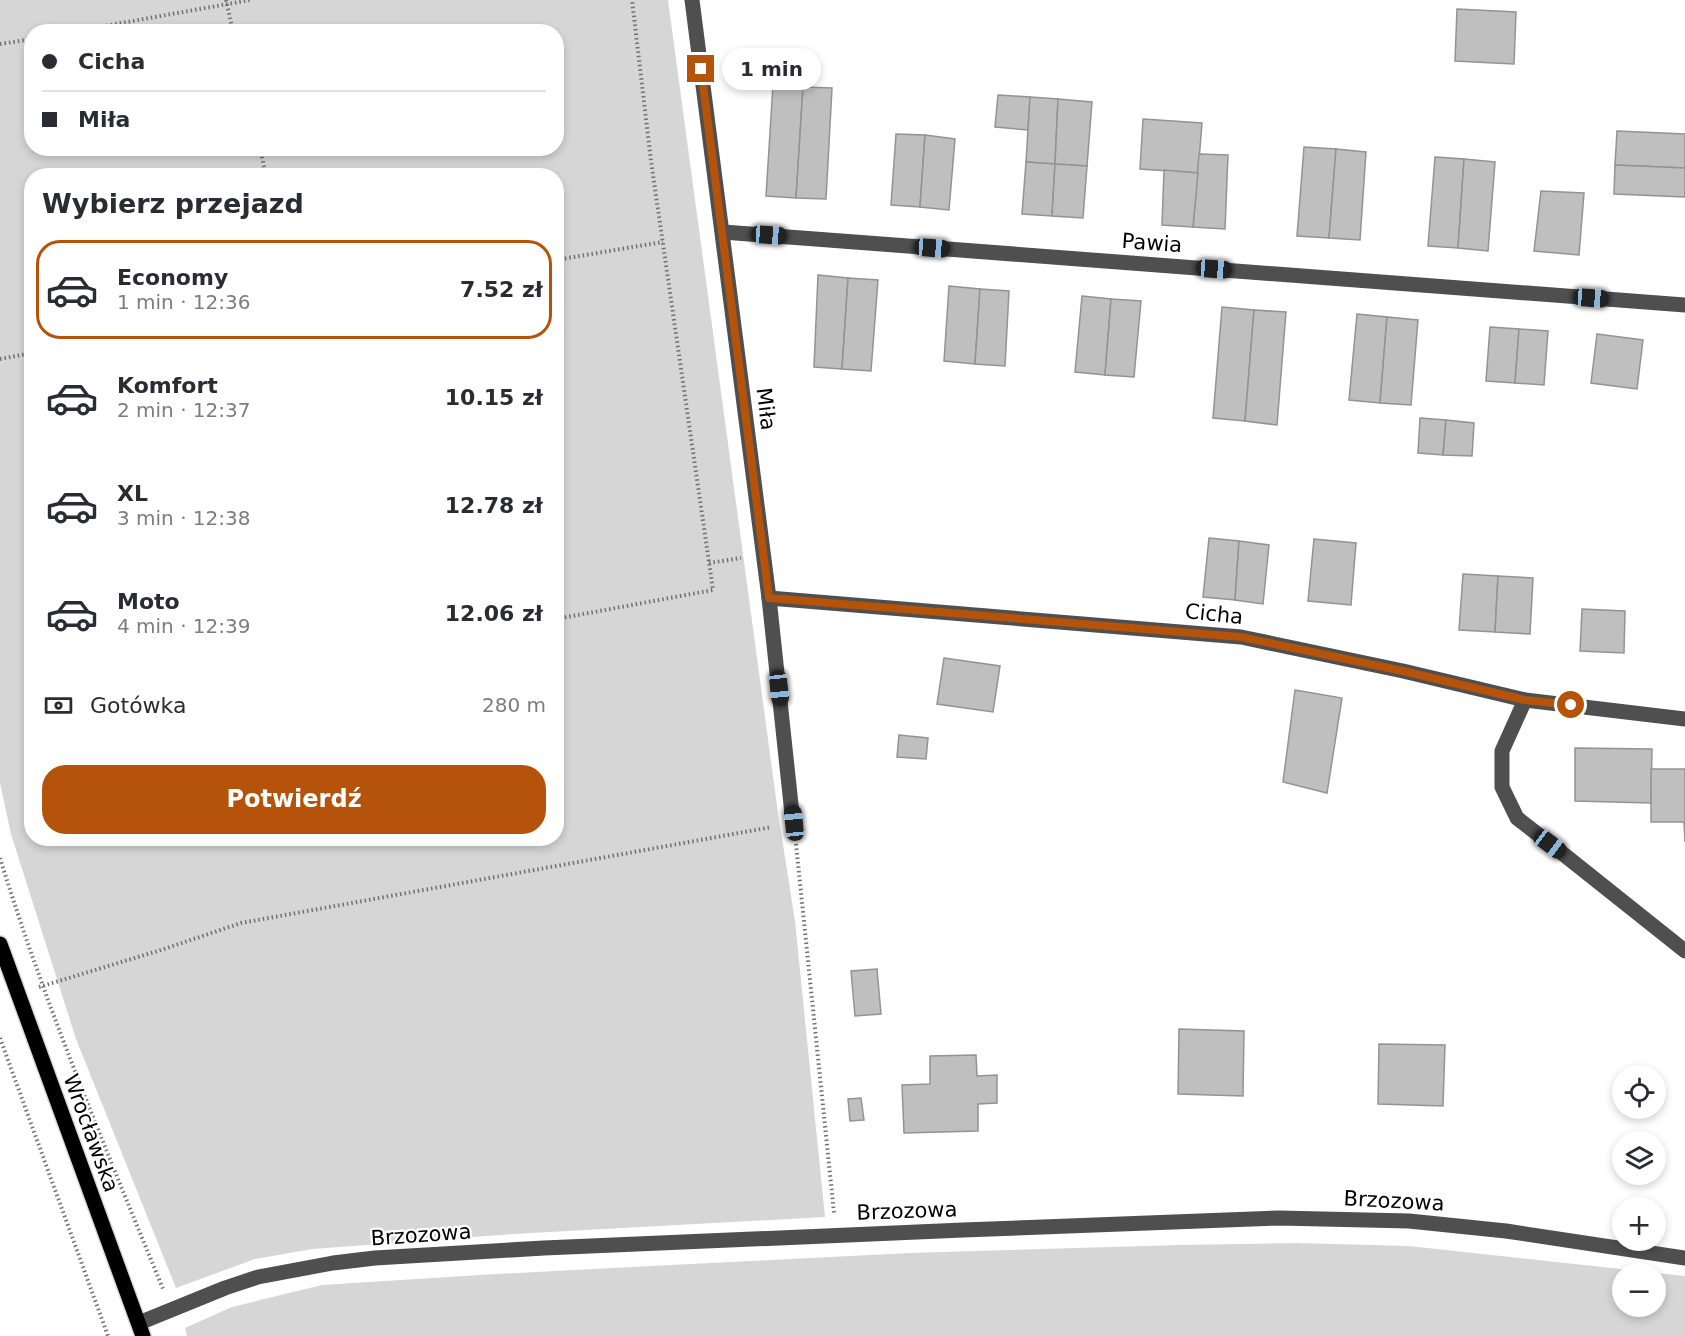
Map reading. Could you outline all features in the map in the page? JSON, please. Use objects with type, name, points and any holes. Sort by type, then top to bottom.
[{"type":"main road","name":"Wrocławska","points":[[0,944],[141,1330]]},
{"type":"street","name":"Miła","points":[[692,0],[769,598],[794,823]]},
{"type":"street","name":"Pawia","points":[[723,232],[1685,305]]},
{"type":"street","name":"Cicha","points":[[769,598],[1241,637],[1403,671],[1525,700],[1685,719]]},
{"type":"street","points":[[1525,700],[1502,751],[1502,787],[1517,819],[1685,951]]},
{"type":"street","name":"Brzozowa","points":[[141,1330],[171,1309],[258,1277],[375,1258],[543,1248],[1279,1218],[1409,1221],[1506,1231],[1685,1258]]},
{"type":"path","points":[[113,24],[227,2],[250,0]]},
{"type":"path","points":[[564,618],[713,590],[651,161],[632,0]]},
{"type":"path","points":[[227,2],[231,24]]},
{"type":"path","points":[[0,44],[24,40]]},
{"type":"path","points":[[564,259],[663,242]]},
{"type":"path","points":[[0,359],[24,354]]},
{"type":"path","points":[[709,563],[763,555]]},
{"type":"path","points":[[18,994],[241,923],[794,823],[836,1235]]},
{"type":"path","points":[[0,858],[17,914],[85,1097],[171,1309]]},
{"type":"path","points":[[0,1038],[108,1336]]},
{"type":"shaded area","points":[[0,0],[668,0],[778,813],[795,921],[825,1217],[513,1234],[313,1249],[255,1259],[176,1288],[76,1039],[11,834],[0,783]]},
{"type":"shaded area","points":[[1297,1243],[1409,1246],[1612,1268],[1612,1317],[1666,1317],[1666,1274],[1685,1276],[1685,1336],[187,1336],[185,1328],[232,1307],[322,1285],[909,1253]]},
{"type":"building","points":[[1457,9],[1516,12],[1514,64],[1455,61]]},
{"type":"building","points":[[773,85],[803,87],[796,198],[766,196]]},
{"type":"building","points":[[803,87],[832,88],[826,199],[796,198]]},
{"type":"building","points":[[998,95],[1030,97],[1028,130],[995,127]]},
{"type":"building","points":[[1030,97],[1058,99],[1055,164],[1026,162]]},
{"type":"building","points":[[1058,99],[1092,102],[1087,166],[1055,164]]},
{"type":"building","points":[[1143,119],[1202,123],[1198,173],[1140,169]]},
{"type":"building","points":[[1617,131],[1685,134],[1685,168],[1615,165]]},
{"type":"building","points":[[896,134],[925,135],[920,207],[891,205]]},
{"type":"building","points":[[925,135],[955,139],[949,210],[920,207]]},
{"type":"building","points":[[1304,147],[1336,149],[1329,238],[1297,236]]},
{"type":"building","points":[[1336,149],[1366,152],[1360,240],[1329,238]]},
{"type":"building","points":[[1199,154],[1228,155],[1225,229],[1193,227]]},
{"type":"building","points":[[1435,157],[1464,159],[1458,248],[1428,246]]},
{"type":"building","points":[[1464,159],[1495,162],[1488,251],[1458,248]]},
{"type":"building","points":[[1026,162],[1055,164],[1052,216],[1022,214]]},
{"type":"building","points":[[1055,164],[1087,166],[1083,218],[1052,216]]},
{"type":"building","points":[[1615,165],[1685,168],[1685,197],[1614,194]]},
{"type":"building","points":[[1164,170],[1198,173],[1193,227],[1162,225]]},
{"type":"building","points":[[1541,191],[1584,193],[1579,255],[1534,251]]},
{"type":"building","points":[[818,275],[848,278],[842,369],[814,367]]},
{"type":"building","points":[[848,278],[878,280],[871,371],[842,369]]},
{"type":"building","points":[[949,286],[980,289],[975,364],[944,361]]},
{"type":"building","points":[[980,289],[1009,291],[1005,366],[975,364]]},
{"type":"building","points":[[1082,296],[1111,299],[1105,375],[1075,372]]},
{"type":"building","points":[[1111,299],[1141,301],[1134,377],[1105,375]]},
{"type":"building","points":[[1222,307],[1254,310],[1245,421],[1213,418]]},
{"type":"building","points":[[1254,310],[1286,312],[1277,425],[1245,421]]},
{"type":"building","points":[[1357,314],[1387,317],[1380,403],[1349,400]]},
{"type":"building","points":[[1387,317],[1418,320],[1411,405],[1380,403]]},
{"type":"building","points":[[1490,327],[1519,329],[1515,383],[1486,381]]},
{"type":"building","points":[[1519,329],[1548,331],[1544,385],[1515,383]]},
{"type":"building","points":[[1597,334],[1643,340],[1637,389],[1591,383]]},
{"type":"building","points":[[1420,418],[1446,420],[1443,455],[1418,453]]},
{"type":"building","points":[[1446,420],[1474,423],[1472,456],[1443,455]]},
{"type":"building","points":[[1209,538],[1239,541],[1235,600],[1203,597]]},
{"type":"building","points":[[1314,539],[1356,543],[1351,605],[1308,601]]},
{"type":"building","points":[[1239,541],[1269,545],[1263,604],[1235,600]]},
{"type":"building","points":[[1463,574],[1498,576],[1495,632],[1459,630]]},
{"type":"building","points":[[1498,576],[1533,578],[1530,634],[1495,632]]},
{"type":"building","points":[[1582,609],[1625,611],[1624,653],[1580,651]]},
{"type":"building","points":[[944,658],[1000,666],[993,712],[937,704]]},
{"type":"building","points":[[1295,690],[1342,698],[1327,793],[1283,782]]},
{"type":"building","points":[[899,735],[928,738],[926,759],[897,757]]},
{"type":"building","points":[[1575,748],[1652,749],[1651,803],[1575,801]]},
{"type":"building","points":[[1651,769],[1685,769],[1685,842],[1684,822],[1651,822]]},
{"type":"building","points":[[877,969],[881,1014],[855,1016],[851,971]]},
{"type":"building","points":[[1179,1029],[1244,1031],[1243,1096],[1178,1094]]},
{"type":"building","points":[[1379,1044],[1445,1045],[1443,1106],[1378,1104]]},
{"type":"building","points":[[976,1055],[977,1076],[997,1075],[997,1103],[978,1104],[978,1131],[904,1133],[902,1085],[930,1084],[930,1056]]},
{"type":"building","points":[[861,1098],[864,1120],[850,1121],[848,1099]]},
{"type":"route","points":[[701,69],[769,598],[1241,637],[1403,671],[1525,700],[1571,705]]}]
